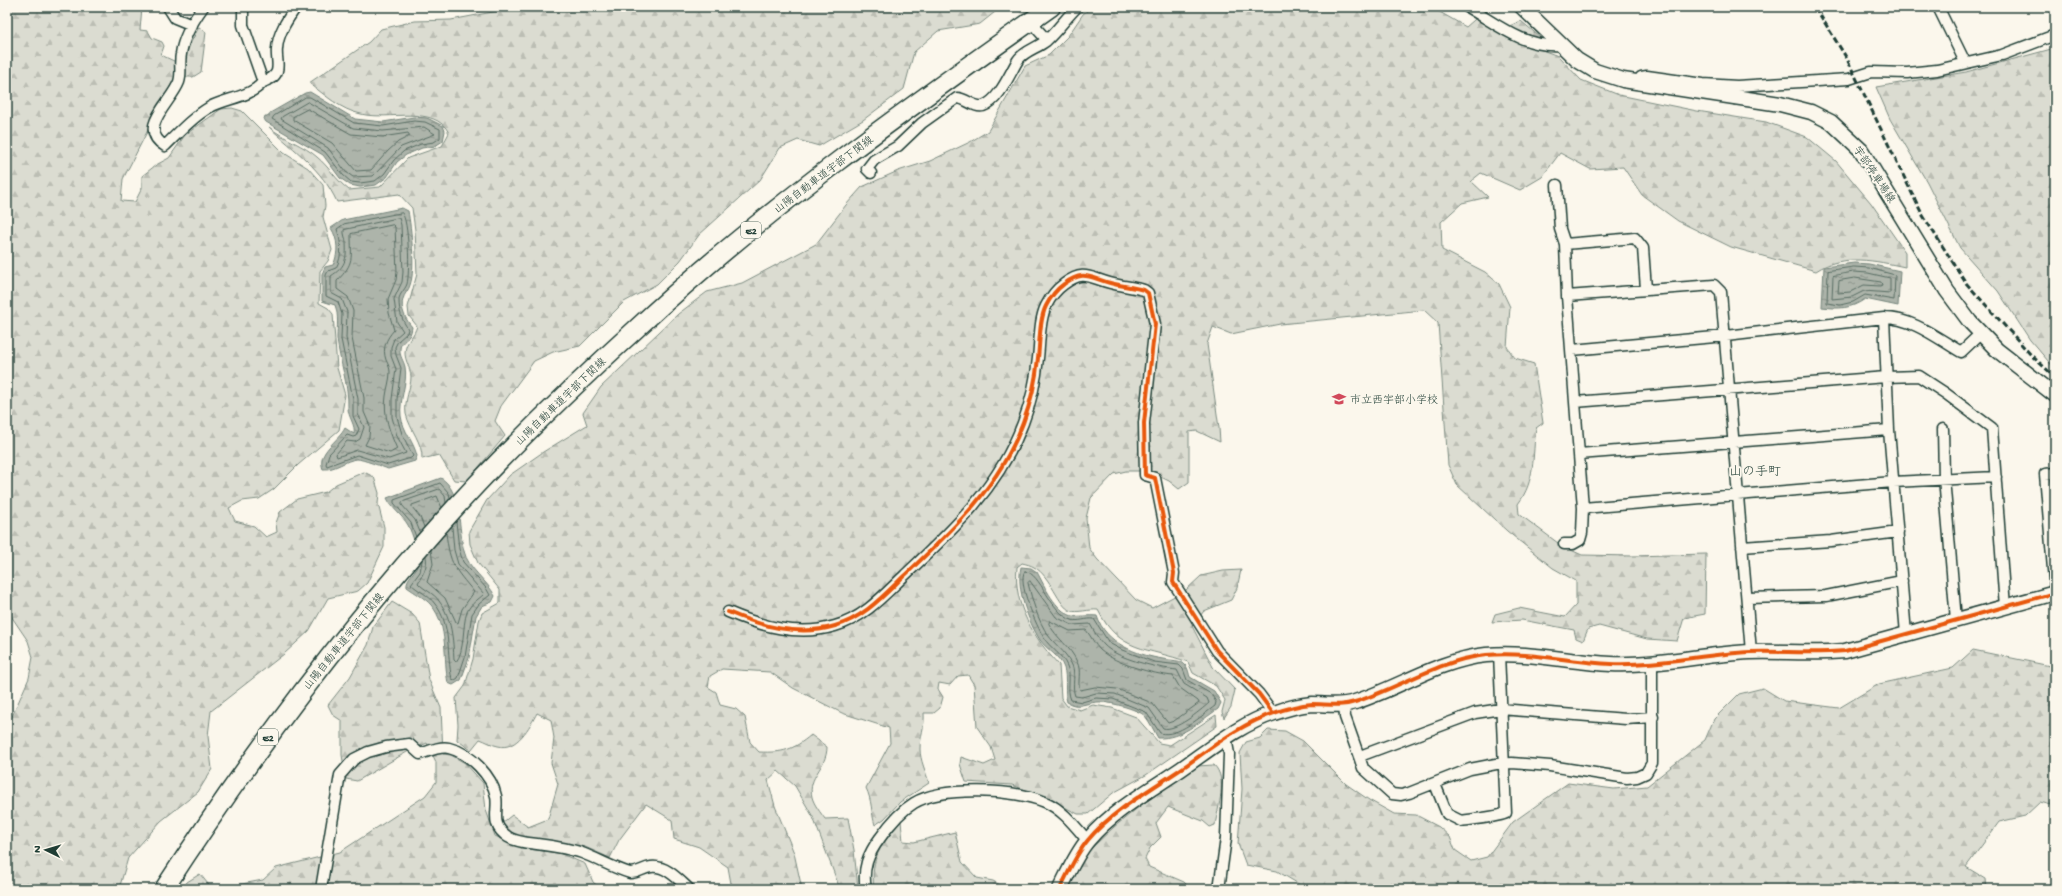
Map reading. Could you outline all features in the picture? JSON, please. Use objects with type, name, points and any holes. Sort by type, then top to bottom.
[{"type":"highway","name":"山陽自動車道宇部下関線","points":[[164,889],[210,818],[272,731],[382,592],[478,484],[570,391],[637,327],[763,220],[938,87],[1051,7]]},
{"type":"street","points":[[168,7],[174,18],[192,24]]},
{"type":"street","points":[[203,7],[192,24],[182,48],[178,82],[157,115],[154,124],[154,135],[157,141],[166,146],[190,122],[210,107],[249,93],[263,82],[274,77],[277,71],[276,49],[279,36],[283,26],[296,7]]},
{"type":"street","points":[[243,7],[243,25],[263,82]]},
{"type":"street","points":[[871,173],[867,169],[874,160],[898,146],[922,123],[958,98],[978,106],[984,106],[991,101],[1010,77],[1018,60],[1024,53],[1036,48],[1047,40],[1077,7]]},
{"type":"street","points":[[1467,7],[1508,32],[1528,42],[1545,45],[1560,45]]},
{"type":"street","name":"宇部停車場線","points":[[1522,7],[1576,60],[1595,71],[1638,83],[1780,104],[1811,112],[1831,122],[1861,150],[1947,291],[1980,334],[2007,359],[2055,395]]},
{"type":"street","points":[[1938,7],[1966,62]]},
{"type":"street","points":[[1038,29],[1047,40]]},
{"type":"street","points":[[1638,83],[1641,77],[1647,76],[1703,84],[1751,86],[1850,79],[1871,72],[1907,73],[1937,70],[1966,62],[2002,55],[2055,35]]},
{"type":"street","points":[[1557,185],[1560,229],[1565,244],[1567,296],[1583,508],[1582,533],[1580,540],[1573,544],[1564,544]]},
{"type":"street","points":[[1565,244],[1635,238],[1643,248],[1646,289]]},
{"type":"street","points":[[728,612],[767,626],[790,630],[811,629],[844,624],[856,618],[877,602],[963,520],[983,496],[1004,464],[1023,423],[1032,396],[1046,306],[1063,284],[1080,275],[1089,275],[1110,283],[1144,290],[1148,293],[1154,324],[1144,422],[1146,475],[1155,478],[1174,573],[1173,582],[1217,651],[1259,694],[1273,713]]},
{"type":"street","points":[[1567,296],[1714,284],[1721,292],[1726,336],[1751,652]]},
{"type":"street","points":[[1572,350],[1726,336],[1884,318],[1898,318],[1920,328],[1961,352],[1980,334]]},
{"type":"street","points":[[1884,318],[1889,430],[1906,634]]},
{"type":"street","points":[[1575,402],[1886,377],[1919,376],[1992,428],[2005,607]]},
{"type":"street","points":[[1942,429],[1944,478],[1956,620]]},
{"type":"street","points":[[1579,454],[1889,430]]},
{"type":"street","points":[[1060,889],[1087,840],[1108,821],[1138,798],[1226,738],[1252,722],[1273,713],[1311,704],[1344,704],[1355,702],[1455,661],[1499,654],[1519,654],[1610,664],[1652,662],[1751,652],[1818,654],[1846,651],[2055,593],[2046,474],[2055,473]]},
{"type":"street","points":[[1583,508],[1944,478],[1996,477]]},
{"type":"street","points":[[1742,547],[1831,541],[1898,532]]},
{"type":"street","points":[[1746,598],[1826,596],[1902,582]]},
{"type":"street","points":[[1435,784],[1447,814],[1461,821],[1482,816],[1502,816],[1506,813],[1507,808],[1499,654]]},
{"type":"street","points":[[1344,704],[1345,717],[1363,768],[1392,794],[1401,795],[1435,784],[1470,769],[1504,763],[1550,766],[1615,777],[1637,777],[1646,772],[1652,763],[1652,662]]},
{"type":"street","points":[[1360,756],[1475,713],[1501,709],[1626,719],[1653,717]]},
{"type":"street","points":[[1219,889],[1226,838],[1229,754],[1226,738]]},
{"type":"street","points":[[321,889],[340,775],[354,759],[368,752],[386,747],[409,744],[420,754],[438,748],[448,748],[463,753],[477,764],[493,784],[496,798],[495,814],[498,826],[508,837],[523,842],[581,853],[630,873],[637,873],[651,867],[662,868],[689,889]]},
{"type":"street","points":[[866,889],[865,867],[867,858],[873,847],[890,823],[914,803],[929,796],[964,793],[1007,792],[1026,795],[1046,802],[1068,818],[1087,840]]},
{"type":"green space","points":[[7,7],[142,7],[140,30],[148,31],[152,38],[162,42],[164,46],[161,55],[176,62],[185,59],[190,44],[199,27],[206,32],[201,72],[193,77],[175,77],[123,179],[121,201],[135,202],[142,188],[142,176],[156,165],[169,158],[185,135],[221,109],[232,108],[242,111],[284,153],[308,168],[323,185],[325,206],[323,217],[332,250],[328,261],[320,271],[319,303],[328,308],[333,314],[337,368],[345,395],[339,430],[298,465],[274,489],[259,499],[242,501],[229,508],[235,521],[254,526],[266,537],[277,532],[276,523],[280,512],[297,499],[326,492],[336,484],[364,472],[374,477],[379,493],[378,504],[384,527],[384,547],[367,583],[358,591],[328,598],[309,631],[284,654],[211,711],[208,736],[212,769],[198,792],[161,821],[128,858],[119,889],[7,889],[7,728],[29,678],[33,657],[28,641],[7,610]]},
{"type":"green space","points":[[504,7],[996,7],[995,12],[980,24],[938,31],[914,52],[904,89],[863,120],[819,146],[798,140],[780,148],[760,180],[699,235],[680,261],[657,284],[624,302],[580,346],[553,352],[534,361],[501,406],[495,421],[505,436],[467,481],[454,480],[439,455],[422,459],[420,447],[406,414],[406,404],[411,377],[405,351],[407,344],[417,326],[409,316],[408,307],[417,274],[415,230],[412,208],[399,194],[337,202],[331,190],[316,170],[269,127],[312,153],[349,190],[380,187],[408,158],[442,146],[449,133],[442,124],[433,119],[422,116],[372,116],[354,112],[334,102],[309,83],[369,42],[381,29],[415,21],[451,20],[498,11]]},
{"type":"green space","points":[[1092,7],[1431,7],[1466,27],[1482,13],[1507,27],[1521,21],[1540,37],[1537,48],[1558,56],[1581,80],[1619,95],[1697,111],[1766,122],[1807,137],[1836,161],[1871,203],[1905,252],[1905,267],[1871,261],[1848,260],[1826,265],[1816,271],[1731,247],[1678,221],[1642,195],[1623,167],[1590,169],[1560,153],[1542,177],[1520,190],[1481,173],[1471,181],[1488,197],[1462,203],[1441,222],[1442,250],[1485,272],[1499,284],[1510,307],[1507,347],[1515,358],[1534,364],[1543,423],[1536,428],[1531,477],[1524,495],[1518,504],[1519,514],[1562,546],[1582,555],[1632,556],[1706,554],[1705,614],[1684,618],[1677,641],[1647,639],[1599,626],[1588,629],[1583,641],[1576,638],[1574,630],[1522,620],[1492,622],[1495,614],[1519,608],[1565,617],[1576,605],[1576,581],[1553,568],[1507,531],[1457,485],[1448,465],[1438,323],[1424,310],[1280,324],[1231,334],[1213,327],[1207,344],[1220,442],[1197,431],[1189,432],[1189,482],[1179,489],[1169,481],[1149,471],[1126,471],[1114,474],[1091,498],[1086,518],[1089,548],[1097,559],[1136,600],[1152,608],[1186,590],[1201,576],[1223,571],[1241,570],[1237,588],[1231,600],[1204,611],[1192,626],[1213,667],[1235,690],[1231,707],[1224,718],[1222,712],[1225,700],[1216,686],[1193,673],[1188,662],[1147,650],[1125,641],[1115,634],[1106,624],[1098,610],[1077,612],[1066,608],[1045,577],[1033,566],[1022,563],[1017,567],[1017,581],[1018,595],[1027,620],[1041,644],[1059,665],[1061,698],[1067,706],[1080,710],[1093,705],[1112,708],[1136,717],[1159,743],[1170,745],[1216,715],[1217,726],[1146,775],[1113,793],[1088,814],[1078,814],[1045,797],[1012,785],[966,782],[960,764],[961,757],[984,765],[995,760],[991,747],[977,727],[974,685],[968,675],[958,676],[950,685],[939,683],[938,689],[943,697],[940,708],[934,713],[924,713],[920,753],[929,783],[900,802],[884,819],[875,825],[866,788],[890,743],[889,728],[842,713],[793,688],[770,672],[722,669],[710,676],[708,687],[716,692],[720,705],[736,709],[745,717],[750,742],[759,752],[787,750],[799,744],[811,735],[827,747],[824,761],[812,783],[812,797],[825,819],[848,818],[854,850],[858,889],[840,889],[813,817],[795,786],[778,771],[768,780],[775,806],[794,853],[802,889],[732,889],[728,867],[699,847],[674,839],[672,820],[646,804],[619,840],[610,858],[585,847],[515,835],[502,823],[512,815],[528,827],[548,819],[558,784],[551,763],[554,738],[551,720],[537,713],[522,736],[511,745],[505,747],[480,739],[471,750],[457,740],[458,725],[456,698],[465,686],[473,659],[479,621],[482,613],[500,603],[500,590],[478,563],[470,544],[469,531],[487,500],[510,475],[543,452],[587,425],[583,413],[601,387],[678,314],[707,292],[742,283],[816,244],[862,187],[898,171],[930,161],[970,142],[988,131],[1025,66],[1049,55],[1068,36],[1083,14]]},
{"type":"green space","points":[[2055,48],[2055,369],[2030,340],[1998,291],[1960,248],[1927,182],[1890,119],[1876,87],[1966,72]]},
{"type":"green space","points":[[392,602],[412,614],[420,623],[429,680],[441,708],[443,754],[451,755],[465,763],[483,783],[486,810],[495,836],[521,848],[559,853],[585,864],[593,882],[601,889],[215,889],[263,880],[276,868],[340,852],[425,796],[436,782],[436,762],[427,743],[407,752],[357,781],[346,779],[342,755],[342,721],[333,715],[328,705],[350,677],[368,645],[373,627]]},
{"type":"green space","points":[[1973,650],[2055,667],[2055,806],[2040,802],[2025,816],[1999,822],[1966,867],[1986,879],[1987,889],[1307,889],[1277,871],[1246,865],[1238,844],[1242,789],[1240,753],[1246,742],[1260,738],[1268,730],[1285,731],[1303,741],[1346,784],[1369,800],[1394,814],[1416,815],[1439,827],[1450,837],[1455,850],[1471,861],[1487,857],[1513,822],[1568,783],[1614,789],[1647,786],[1705,740],[1714,719],[1739,694],[1763,688],[1784,701],[1839,708],[1879,684],[1953,668]]},
{"type":"green space","points":[[1214,765],[1218,771],[1221,785],[1220,802],[1215,825],[1210,827],[1203,821],[1168,807],[1156,823],[1161,837],[1150,848],[1145,859],[1149,867],[1184,882],[1191,889],[1065,889],[1081,858],[1114,827],[1140,806],[1197,766]]},
{"type":"green space","points":[[901,821],[903,841],[914,842],[955,832],[962,862],[977,878],[993,881],[1008,889],[874,889],[874,868],[878,852]]},
{"type":"green space","points":[[200,874],[212,889],[183,889],[187,882]]},
{"type":"green space","points":[[1027,884],[1041,885],[1043,889],[1016,889]]},
{"type":"water","points":[[310,92],[355,119],[383,122],[414,117],[427,118],[443,126],[445,131],[443,141],[435,146],[422,148],[406,155],[397,162],[387,177],[376,185],[360,187],[350,185],[340,178],[323,155],[266,122],[264,119],[265,116],[269,116],[270,113],[305,93]]},
{"type":"water","points":[[402,208],[408,211],[412,238],[413,269],[412,278],[402,303],[404,314],[412,327],[410,335],[400,346],[400,354],[406,373],[401,403],[401,416],[404,427],[414,446],[417,456],[415,461],[388,469],[357,459],[332,468],[323,469],[322,463],[325,452],[345,428],[354,434],[353,424],[348,411],[347,390],[338,347],[336,309],[335,305],[322,301],[322,274],[325,267],[333,265],[337,251],[335,237],[331,228],[343,220]]},
{"type":"water","points":[[1854,263],[1869,264],[1900,271],[1898,306],[1865,299],[1855,305],[1845,308],[1822,307],[1824,267]]},
{"type":"water","points":[[441,478],[448,484],[456,501],[462,542],[466,557],[473,569],[492,590],[495,596],[492,602],[482,606],[476,616],[469,658],[461,680],[453,685],[448,683],[443,633],[437,613],[429,602],[407,587],[408,580],[416,569],[418,562],[413,538],[408,525],[387,498]]},
{"type":"water","points":[[1021,567],[1031,568],[1037,572],[1051,597],[1060,609],[1066,613],[1072,616],[1097,616],[1107,634],[1123,646],[1133,651],[1153,657],[1179,661],[1184,664],[1190,677],[1214,691],[1221,703],[1218,709],[1182,733],[1166,738],[1158,738],[1145,716],[1136,711],[1122,706],[1102,702],[1075,705],[1067,702],[1064,668],[1040,640],[1027,614],[1020,585]]},
{"type":"tunnel","points":[[1022,7],[1034,24]]},
{"type":"railway","points":[[1815,7],[1846,57],[1922,214],[1966,283],[2032,356],[2055,377]]},
{"type":"cycle path","points":[[728,612],[753,622],[780,628],[794,630],[821,629],[835,626],[855,617],[864,612],[881,598],[958,524],[988,487],[1001,467],[1013,446],[1031,399],[1037,366],[1041,324],[1046,306],[1054,294],[1064,284],[1071,279],[1087,276],[1114,284],[1144,290],[1148,293],[1155,324],[1144,423],[1145,475],[1155,478],[1174,573],[1173,582],[1217,651],[1259,694],[1273,713]]},
{"type":"cycle path","points":[[1060,889],[1072,864],[1084,845],[1098,829],[1120,810],[1237,730],[1261,718],[1283,710],[1312,704],[1349,704],[1435,668],[1452,662],[1486,655],[1517,654],[1595,663],[1628,664],[1663,662],[1733,653],[1845,651],[2055,593]]},
{"type":"place","name":"市立西宇部小学校","points":[[1339,399]]},
{"type":"district","name":"山の手町","points":[[1755,470]]}]
